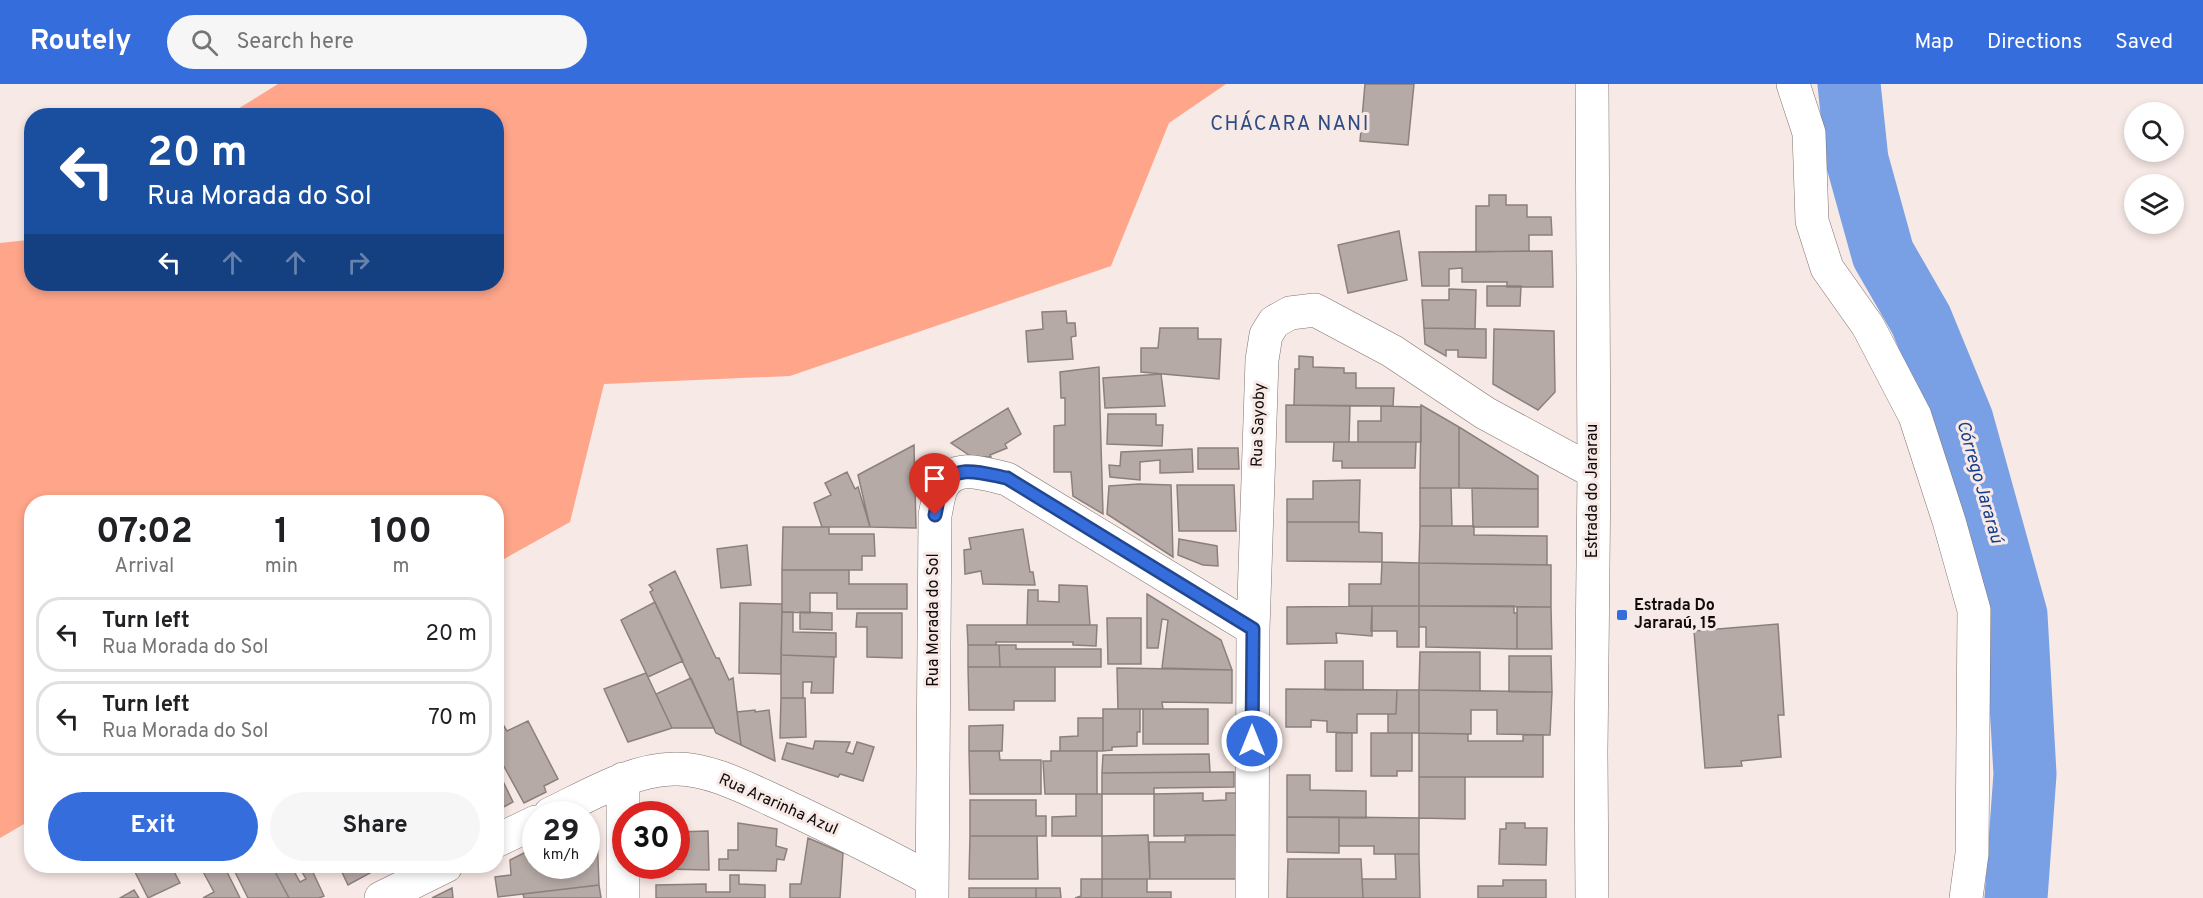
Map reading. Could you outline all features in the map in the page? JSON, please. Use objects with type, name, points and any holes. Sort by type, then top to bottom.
[{"type":"street","name":"Estrada do Jararau","points":[[1592,84],[1594,472],[1590,753],[1592,898]]},
{"type":"street","points":[[1793,84],[1809,133],[1812,221],[1827,268],[1868,326],[1915,416],[1949,521],[1974,610],[1972,854],[1965,898]]},
{"type":"street","name":"Rua Sayoby","points":[[1252,898],[1253,629],[1262,360],[1266,335],[1274,322],[1290,314],[1315,310],[1392,351],[1485,413],[1594,472]]},
{"type":"street","name":"Rua Morada do Sol","points":[[932,889],[935,515],[942,487],[951,477],[968,470],[1007,478],[1253,629]]},
{"type":"street","name":"Rua Ararinha Azul","points":[[577,801],[623,779],[673,769],[700,771],[750,790],[841,832],[932,889]]},
{"type":"street","points":[[623,779],[623,898]]},
{"type":"street","points":[[504,837],[522,829]]},
{"type":"street","points":[[381,898],[432,873]]},
{"type":"shaded area","points":[[278,84],[1226,84],[1169,123],[1111,266],[790,376],[604,384],[570,522],[504,559],[504,495],[24,495],[24,824],[0,838],[0,243],[24,240],[24,291],[504,291],[504,108],[239,108]]},
{"type":"building","points":[[1365,84],[1414,84],[1408,145],[1360,141]]},
{"type":"building","points":[[1489,195],[1506,195],[1506,205],[1527,205],[1527,217],[1551,217],[1552,235],[1529,235],[1529,251],[1476,252],[1476,206],[1489,206]]},
{"type":"building","points":[[1399,231],[1407,280],[1348,293],[1338,245]]},
{"type":"building","points":[[1552,251],[1553,287],[1507,287],[1507,282],[1462,282],[1462,268],[1449,269],[1449,286],[1422,286],[1419,252]]},
{"type":"building","points":[[1487,286],[1521,286],[1520,306],[1487,306]]},
{"type":"building","points":[[1449,289],[1476,290],[1475,329],[1424,328],[1422,300],[1449,300]]},
{"type":"building","points":[[1066,311],[1067,323],[1075,323],[1076,336],[1071,337],[1073,359],[1028,362],[1026,331],[1043,329],[1042,312]]},
{"type":"building","points":[[1160,328],[1198,328],[1198,339],[1221,339],[1219,379],[1141,372],[1141,348],[1158,348]]},
{"type":"building","points":[[1424,328],[1486,329],[1486,358],[1458,357],[1458,350],[1446,350],[1446,356],[1425,344]]},
{"type":"building","points":[[1494,329],[1554,331],[1555,392],[1538,410],[1493,384]]},
{"type":"building","points":[[1299,356],[1313,357],[1313,367],[1344,368],[1344,373],[1356,373],[1356,388],[1394,388],[1393,406],[1294,405],[1295,369],[1299,369]]},
{"type":"building","points":[[1099,367],[1103,514],[1073,496],[1071,472],[1054,472],[1054,426],[1065,425],[1065,398],[1061,398],[1060,372]]},
{"type":"building","points":[[1161,374],[1165,406],[1105,408],[1103,378]]},
{"type":"building","points":[[1286,405],[1350,406],[1349,442],[1286,442]]},
{"type":"building","points":[[1421,405],[1459,427],[1459,488],[1420,488]]},
{"type":"building","points":[[1381,406],[1421,407],[1421,442],[1358,442],[1358,421],[1381,421]]},
{"type":"building","points":[[1008,408],[1021,434],[1005,444],[1007,448],[990,455],[991,457],[972,457],[951,443]]},
{"type":"building","points":[[1108,414],[1156,414],[1156,425],[1163,425],[1162,446],[1107,444]]},
{"type":"building","points":[[1459,427],[1538,476],[1538,489],[1459,488]]},
{"type":"building","points":[[1334,442],[1416,442],[1415,468],[1342,468],[1342,461],[1333,461]]},
{"type":"building","points":[[914,445],[916,528],[870,527],[858,475]]},
{"type":"building","points":[[1198,448],[1238,448],[1239,469],[1198,469]]},
{"type":"building","points":[[1192,449],[1193,472],[1160,473],[1160,460],[1140,462],[1140,480],[1110,477],[1109,465],[1120,466],[1121,452]]},
{"type":"building","points":[[847,472],[855,489],[858,487],[870,527],[822,527],[814,503],[831,495],[825,483]]},
{"type":"building","points":[[1360,480],[1359,522],[1287,522],[1287,499],[1313,499],[1313,481]]},
{"type":"building","points":[[1171,485],[1173,557],[1107,514],[1109,486]]},
{"type":"building","points":[[1177,485],[1234,485],[1236,531],[1179,531]]},
{"type":"building","points":[[1420,488],[1451,488],[1452,526],[1420,526]]},
{"type":"building","points":[[1472,488],[1538,489],[1538,527],[1473,527]]},
{"type":"building","points":[[1287,522],[1359,522],[1359,532],[1382,533],[1382,562],[1287,561]]},
{"type":"building","points":[[1420,526],[1474,526],[1474,535],[1547,536],[1547,565],[1419,563]]},
{"type":"building","points":[[783,527],[829,527],[829,534],[874,534],[875,556],[862,556],[862,570],[782,570]]},
{"type":"building","points":[[1023,529],[1030,572],[1033,572],[1035,585],[983,584],[981,571],[965,574],[964,550],[971,549],[969,538]]},
{"type":"building","points":[[1179,539],[1217,546],[1218,566],[1203,565],[1178,555]]},
{"type":"building","points":[[747,545],[751,585],[721,588],[717,549]]},
{"type":"building","points":[[1382,562],[1419,563],[1419,606],[1349,606],[1349,584],[1381,584]]},
{"type":"building","points":[[1419,563],[1551,565],[1551,607],[1419,606]]},
{"type":"building","points":[[782,570],[849,570],[849,584],[907,584],[907,609],[837,609],[837,593],[810,593],[810,613],[782,612]]},
{"type":"building","points":[[675,571],[716,658],[719,658],[729,680],[733,678],[741,745],[716,733],[650,592],[653,590],[649,585]]},
{"type":"building","points":[[1059,585],[1087,586],[1090,625],[1027,625],[1028,590],[1038,590],[1038,601],[1059,602]]},
{"type":"building","points":[[1147,594],[1221,640],[1232,670],[1162,668],[1168,620],[1162,619],[1158,648],[1147,648]]},
{"type":"building","points":[[655,602],[683,661],[648,677],[621,620]]},
{"type":"building","points":[[740,603],[782,604],[781,674],[739,673]]},
{"type":"building","points":[[1372,606],[1419,606],[1419,647],[1397,647],[1397,631],[1371,631]]},
{"type":"building","points":[[1372,606],[1372,636],[1336,633],[1337,643],[1287,644],[1287,607]]},
{"type":"building","points":[[1419,606],[1514,606],[1514,613],[1517,613],[1517,649],[1426,647],[1426,627],[1419,627]]},
{"type":"building","points":[[1517,607],[1551,607],[1552,649],[1517,649]]},
{"type":"building","points":[[782,612],[793,612],[793,632],[836,633],[836,657],[781,655]]},
{"type":"building","points":[[800,612],[832,613],[832,630],[800,629]]},
{"type":"building","points":[[857,613],[902,613],[902,658],[867,657],[867,627],[856,627]]},
{"type":"building","points":[[1107,618],[1141,618],[1141,664],[1108,664]]},
{"type":"building","points":[[1778,624],[1784,715],[1778,715],[1781,757],[1741,761],[1742,766],[1705,768],[1694,631]]},
{"type":"building","points":[[967,625],[1097,625],[1096,646],[1073,645],[1073,642],[996,642],[996,645],[968,645]]},
{"type":"building","points":[[968,645],[999,645],[1000,667],[968,667]]},
{"type":"building","points":[[999,645],[1016,645],[1016,649],[1101,649],[1101,667],[1000,667]]},
{"type":"building","points":[[1420,652],[1480,652],[1480,691],[1419,690]]},
{"type":"building","points":[[781,655],[834,657],[833,693],[811,693],[812,682],[803,682],[803,698],[781,698]]},
{"type":"building","points":[[1509,656],[1551,656],[1552,692],[1509,692]]},
{"type":"building","points":[[1325,661],[1363,661],[1363,690],[1325,690]]},
{"type":"building","points":[[968,667],[1055,667],[1055,701],[1014,701],[1014,710],[969,710]]},
{"type":"building","points":[[1117,668],[1232,670],[1232,703],[1162,702],[1163,709],[1118,709]]},
{"type":"building","points":[[646,673],[672,728],[628,742],[604,689]]},
{"type":"building","points":[[691,678],[714,728],[672,728],[656,694]]},
{"type":"building","points":[[1286,689],[1397,690],[1396,714],[1357,714],[1357,733],[1327,732],[1327,721],[1311,720],[1311,727],[1286,727]]},
{"type":"building","points":[[1397,690],[1419,690],[1419,733],[1388,733],[1388,714],[1396,714]]},
{"type":"building","points":[[1419,690],[1552,692],[1550,735],[1497,734],[1497,710],[1471,710],[1471,734],[1419,733]]},
{"type":"building","points":[[781,698],[805,698],[806,737],[780,738]]},
{"type":"building","points":[[1103,709],[1140,709],[1140,732],[1137,732],[1137,746],[1112,747],[1112,750],[1103,751]]},
{"type":"building","points":[[1143,709],[1208,709],[1208,744],[1143,744]]},
{"type":"building","points":[[755,710],[755,712],[769,710],[775,761],[741,745],[737,712]]},
{"type":"building","points":[[1078,718],[1103,718],[1103,751],[1060,751],[1060,737],[1078,736]]},
{"type":"building","points":[[528,721],[558,779],[544,786],[546,792],[528,801],[523,801],[504,767],[504,726],[507,731]]},
{"type":"building","points":[[1003,725],[1002,751],[969,751],[969,726]]},
{"type":"building","points":[[1336,733],[1352,733],[1352,771],[1336,771]]},
{"type":"building","points":[[1371,733],[1412,733],[1412,771],[1397,771],[1397,776],[1371,776]]},
{"type":"building","points":[[1419,733],[1468,734],[1468,741],[1523,741],[1523,735],[1543,735],[1543,777],[1419,777]]},
{"type":"building","points":[[815,741],[850,742],[846,752],[853,754],[857,742],[874,747],[863,781],[840,774],[838,777],[782,759],[787,743],[813,749]]},
{"type":"building","points":[[969,751],[999,751],[1000,760],[1041,760],[1041,794],[970,794]]},
{"type":"building","points":[[1051,751],[1097,751],[1097,794],[1045,794],[1043,761],[1051,761]]},
{"type":"building","points":[[1209,754],[1210,772],[1102,773],[1103,755]]},
{"type":"building","points":[[1234,772],[1234,787],[1154,788],[1154,794],[1102,794],[1102,773]]},
{"type":"building","points":[[1287,775],[1310,775],[1310,790],[1366,791],[1366,818],[1287,817]]},
{"type":"building","points":[[1419,777],[1465,777],[1465,819],[1419,818]]},
{"type":"building","points":[[504,783],[513,802],[504,807]]},
{"type":"building","points":[[1203,793],[1203,801],[1226,800],[1226,793],[1238,793],[1237,835],[1154,836],[1154,794]]},
{"type":"building","points":[[1076,794],[1102,794],[1102,836],[1052,836],[1052,817],[1076,816]]},
{"type":"building","points":[[970,800],[1036,800],[1036,816],[1046,816],[1046,836],[970,836]]},
{"type":"building","points":[[1287,817],[1339,817],[1339,853],[1287,852]]},
{"type":"building","points":[[1339,817],[1419,818],[1419,854],[1374,854],[1374,846],[1339,846]]},
{"type":"building","points":[[738,823],[777,829],[776,846],[787,849],[784,860],[777,859],[776,871],[719,870],[719,859],[728,859],[728,850],[738,850]]},
{"type":"building","points":[[1506,823],[1525,823],[1525,828],[1547,828],[1546,865],[1499,864],[1500,829],[1506,829]]},
{"type":"building","points":[[708,831],[709,870],[690,870],[690,832]]},
{"type":"building","points":[[1148,835],[1150,879],[1102,879],[1102,836]]},
{"type":"building","points":[[1185,835],[1237,835],[1236,879],[1150,879],[1149,842],[1185,842]]},
{"type":"building","points":[[970,836],[1037,836],[1038,879],[969,879]]},
{"type":"building","points":[[808,838],[843,853],[840,898],[790,898],[790,884],[801,884]]},
{"type":"building","points":[[522,854],[522,879],[599,879],[599,885],[498,897],[495,877],[511,875],[510,860]]},
{"type":"building","points":[[1395,854],[1419,854],[1420,898],[1363,898],[1362,879],[1396,879]]},
{"type":"building","points":[[1288,859],[1361,859],[1363,898],[1287,898]]},
{"type":"building","points":[[136,873],[175,873],[180,883],[148,898]]},
{"type":"building","points":[[204,873],[228,873],[240,898],[203,898],[214,892]]},
{"type":"building","points":[[236,873],[276,873],[289,898],[248,898]]},
{"type":"building","points":[[276,873],[295,873],[300,882],[306,879],[303,873],[313,873],[324,896],[319,898],[289,898]]},
{"type":"building","points":[[342,873],[370,873],[348,885]]},
{"type":"building","points":[[730,875],[739,875],[739,884],[765,885],[765,898],[656,898],[656,885],[706,884],[706,892],[730,892]]},
{"type":"building","points":[[1081,879],[1102,879],[1102,898],[1075,898],[1081,896]]},
{"type":"building","points":[[1102,879],[1147,879],[1147,892],[1171,892],[1171,898],[1102,898]]},
{"type":"building","points":[[1503,880],[1546,880],[1546,898],[1478,898],[1478,886],[1503,886]]},
{"type":"building","points":[[599,885],[601,898],[524,898],[523,894]]},
{"type":"building","points":[[452,888],[453,898],[432,898]]},
{"type":"building","points":[[969,888],[1036,888],[1036,898],[969,898]]},
{"type":"building","points":[[1036,888],[1060,888],[1061,898],[1036,898]]},
{"type":"building","points":[[134,890],[139,898],[120,898]]},
{"type":"waterway","name":"Córrego Jararaú","points":[[1849,84],[1857,160],[1883,254],[1921,320],[1962,420],[2016,615],[2025,774],[2016,898]]},
{"type":"place","name":"Estrada Do Jararaú, 15","points":[[1622,615]]},
{"type":"district","name":"CHÁCARA NANI","points":[[1290,125]]},
{"type":"route","points":[[935,515],[942,487],[951,477],[968,470],[1007,478],[1253,629],[1252,741]]}]
